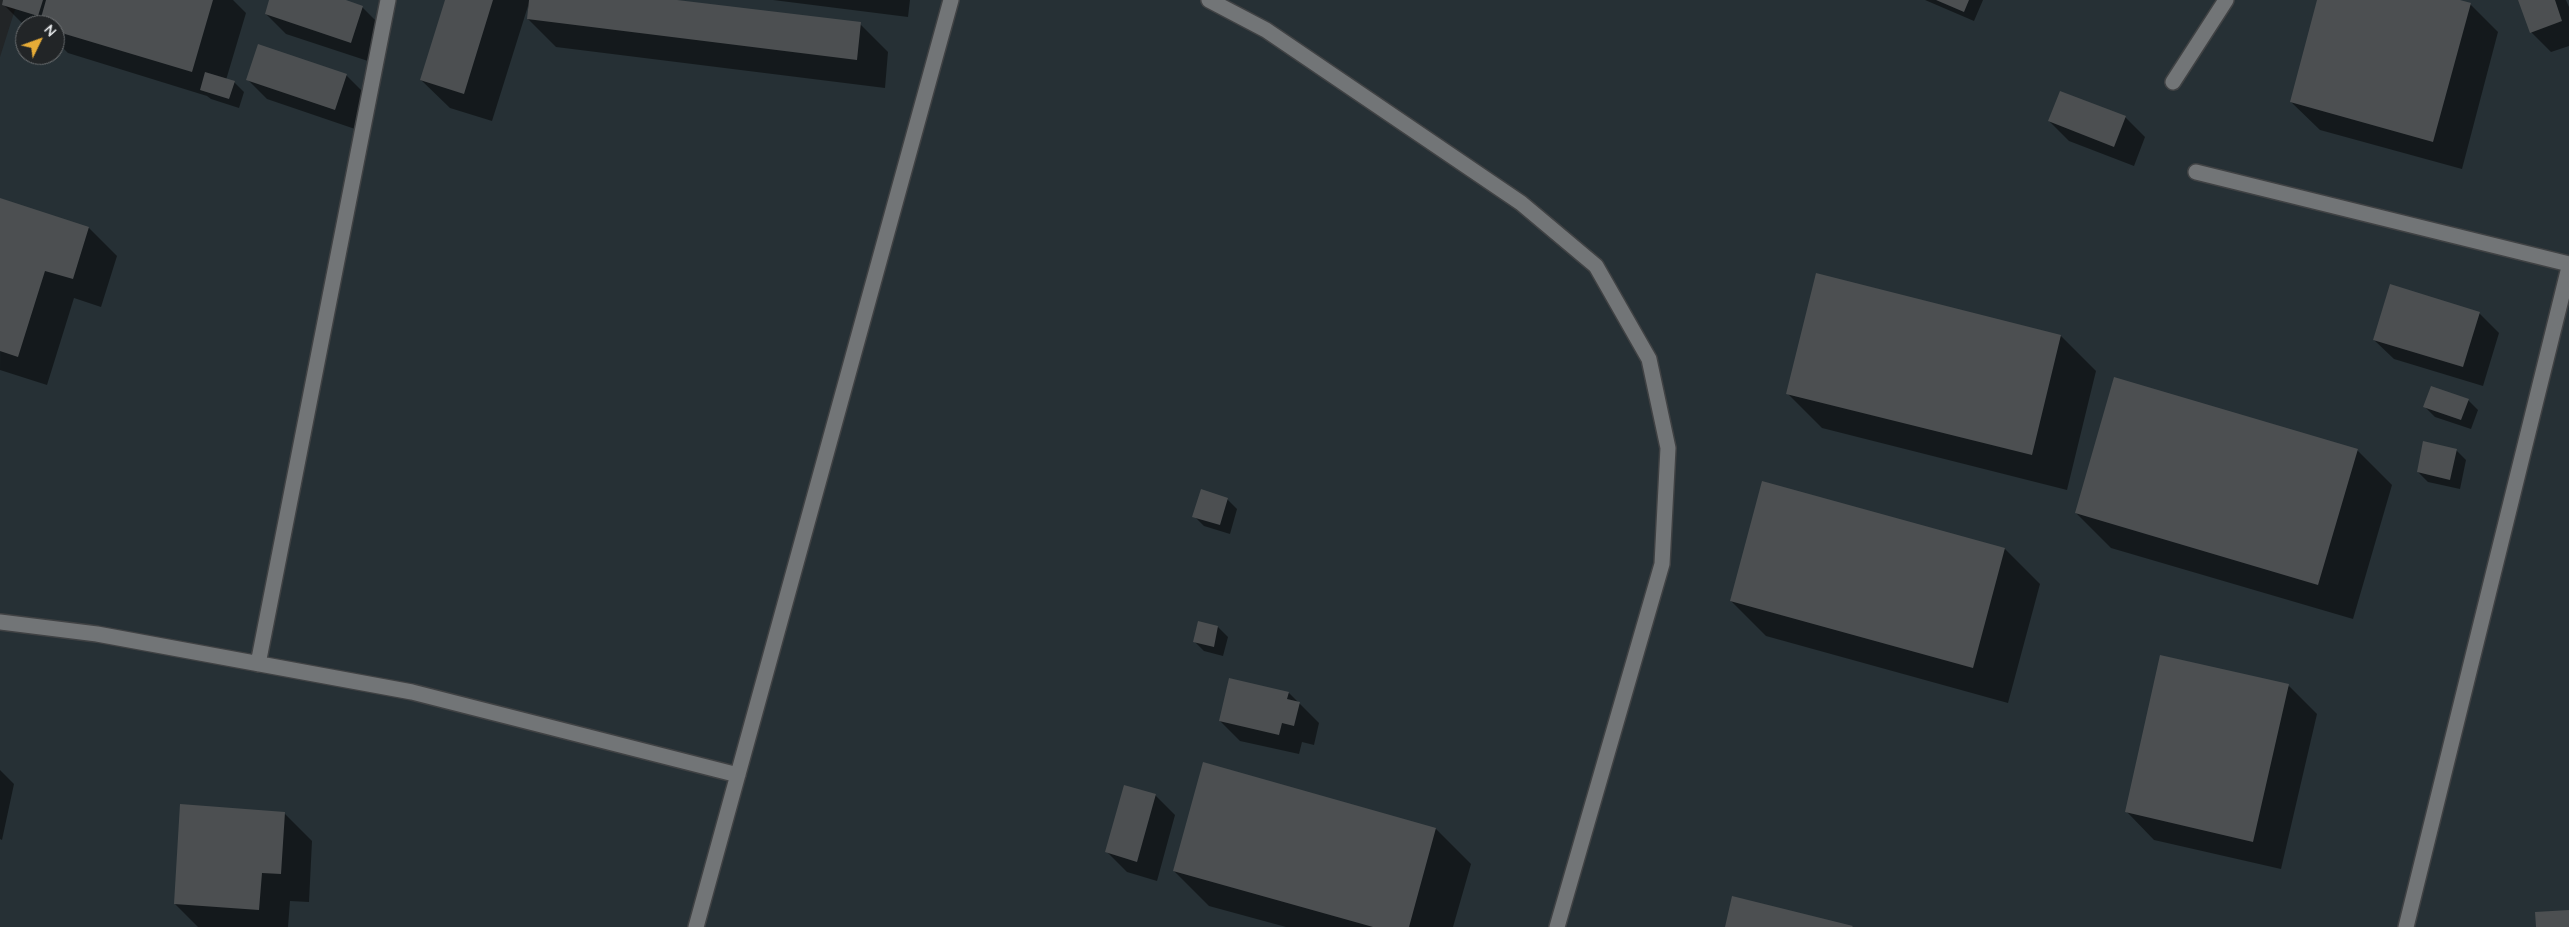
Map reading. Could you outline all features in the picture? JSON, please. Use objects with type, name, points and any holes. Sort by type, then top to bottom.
[{"type":"street","points":[[258,664],[388,0]]},
{"type":"street","points":[[696,927],[951,0]]},
{"type":"street","points":[[1209,0],[1266,30],[1522,203],[1596,266],[1649,359],[1668,448],[1662,564],[1557,927]]},
{"type":"street","points":[[2173,82],[2226,0]]},
{"type":"street","points":[[2196,172],[2569,266],[2406,927]]},
{"type":"street","points":[[0,622],[97,634],[412,692],[738,775]]},
{"type":"shaded area","points":[[18,0],[2569,0],[2569,927],[0,927],[0,57]]},
{"type":"building","points":[[3,0],[43,0],[38,15],[2,5]]},
{"type":"building","points":[[46,0],[213,0],[192,72],[65,34],[65,15],[42,15]]},
{"type":"building","points":[[269,0],[346,0],[363,6],[351,43],[265,14]]},
{"type":"building","points":[[445,0],[493,0],[464,94],[420,80]]},
{"type":"building","points":[[529,0],[677,0],[861,22],[857,60],[527,19]]},
{"type":"building","points":[[1936,0],[1969,0],[1964,12]]},
{"type":"building","points":[[2317,0],[2460,0],[2471,3],[2433,142],[2290,102]]},
{"type":"building","points":[[2518,0],[2555,0],[2562,21],[2530,33]]},
{"type":"building","points":[[258,44],[347,74],[335,110],[246,80]]},
{"type":"building","points":[[205,72],[235,81],[229,99],[200,90]]},
{"type":"building","points":[[2060,91],[2126,116],[2114,147],[2048,121]]},
{"type":"building","points":[[0,198],[89,227],[73,279],[45,271],[18,357],[0,351]]},
{"type":"building","points":[[1816,273],[2061,335],[2032,455],[1786,394]]},
{"type":"building","points":[[2390,284],[2480,312],[2463,367],[2373,340]]},
{"type":"building","points":[[2114,377],[2358,449],[2318,585],[2075,513]]},
{"type":"building","points":[[2431,386],[2469,399],[2461,420],[2423,407]]},
{"type":"building","points":[[2423,441],[2457,449],[2450,480],[2417,472]]},
{"type":"building","points":[[1762,481],[2005,548],[1973,668],[1730,601]]},
{"type":"building","points":[[1201,489],[1228,498],[1220,525],[1192,517]]},
{"type":"building","points":[[1198,621],[1218,626],[1214,647],[1193,642]]},
{"type":"building","points":[[2160,655],[2289,684],[2253,842],[2125,812]]},
{"type":"building","points":[[1229,678],[1289,692],[1287,699],[1300,702],[1294,726],[1282,723],[1279,735],[1219,721]]},
{"type":"building","points":[[1203,762],[1436,828],[1409,927],[1373,927],[1173,871]]},
{"type":"building","points":[[1124,785],[1156,794],[1137,862],[1105,852]]},
{"type":"building","points":[[180,804],[285,812],[281,874],[262,873],[259,910],[174,904]]},
{"type":"building","points":[[1732,896],[1853,926],[1725,927]]},
{"type":"building","points":[[2569,910],[2569,927],[2536,927],[2535,912]]}]
